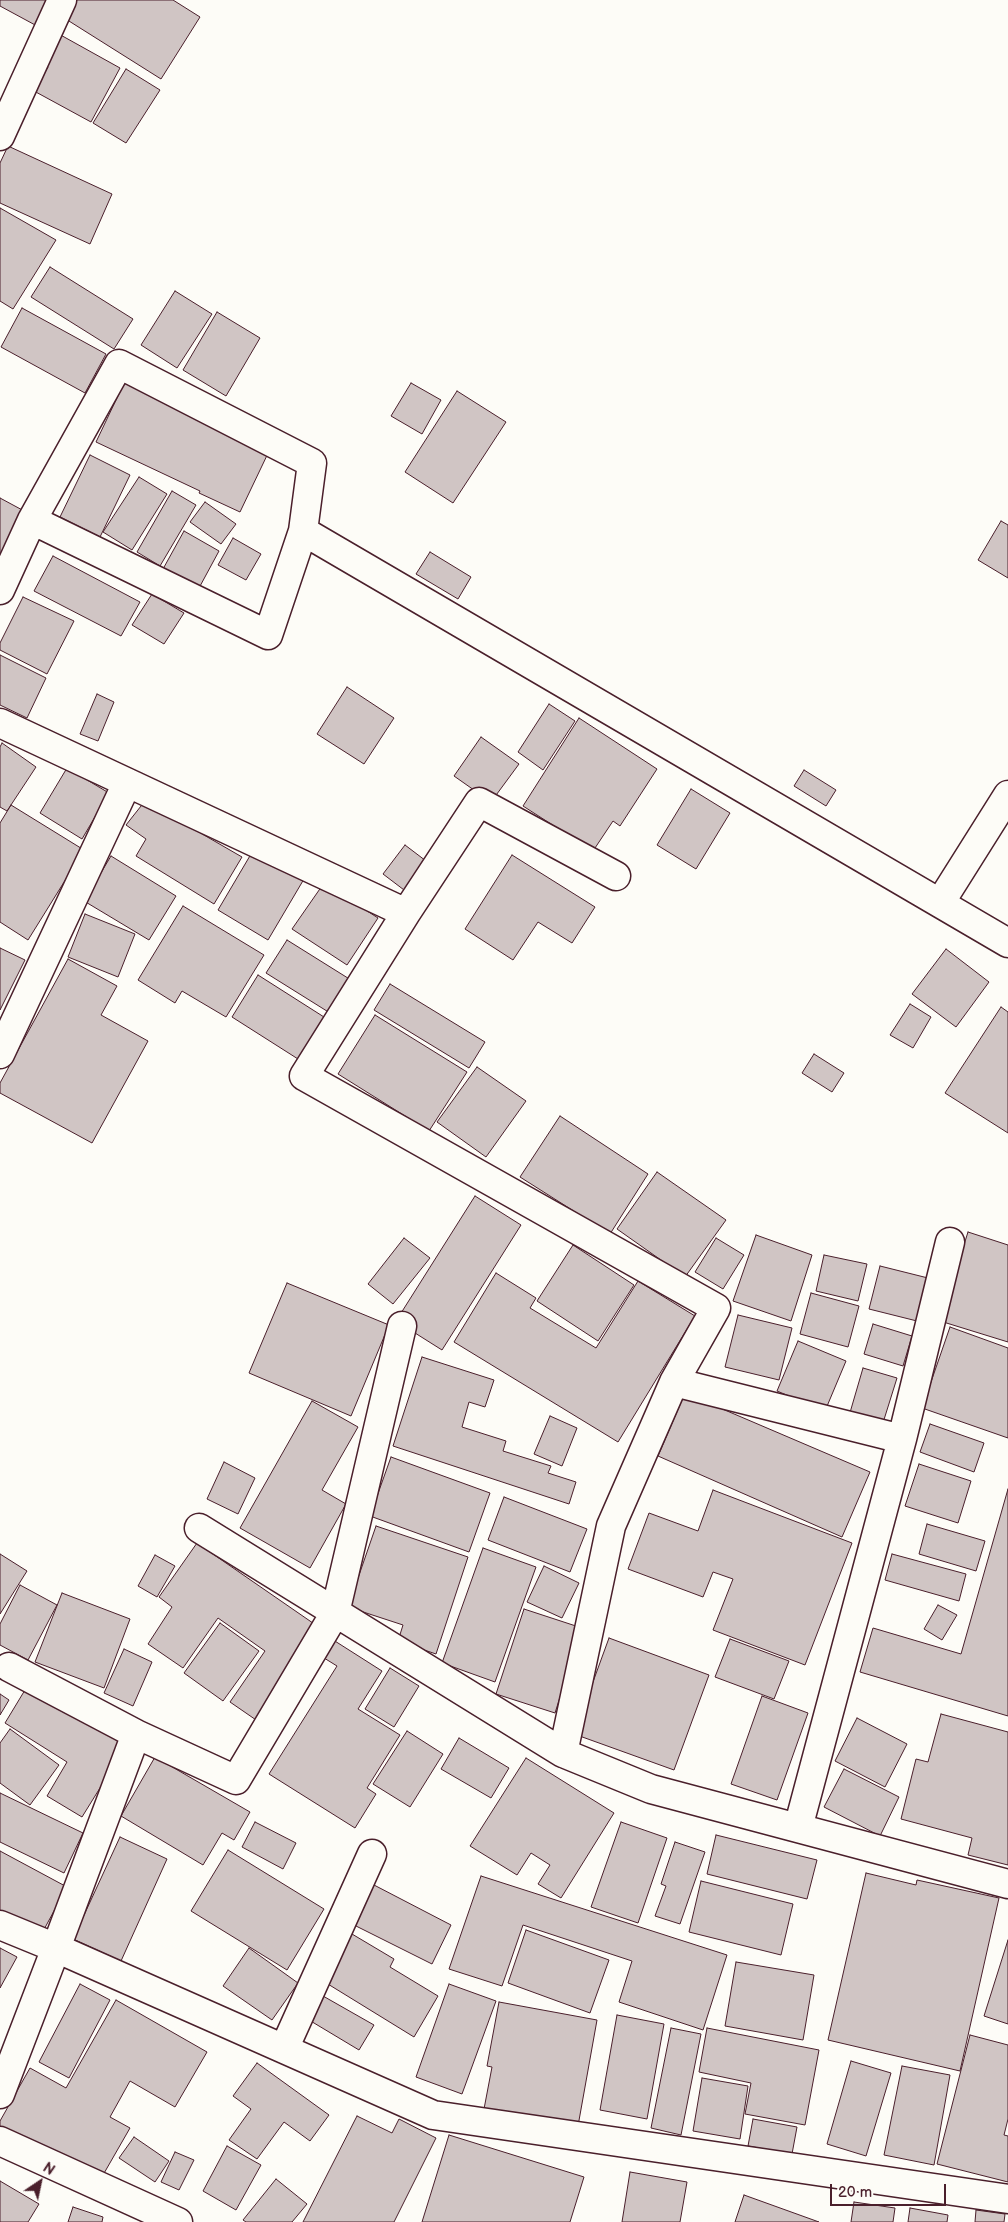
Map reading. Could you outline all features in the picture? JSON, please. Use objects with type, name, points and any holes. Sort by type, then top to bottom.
[{"type":"street","points":[[0,136],[62,0]]},
{"type":"street","points":[[0,590],[32,520],[119,364],[312,463],[303,531],[268,635],[32,520]]},
{"type":"street","points":[[303,531],[1008,943]]},
{"type":"street","points":[[0,723],[406,913]]},
{"type":"street","points":[[0,1054],[127,783]]},
{"type":"street","points":[[940,903],[1008,795]]},
{"type":"street","points":[[563,1753],[611,1526],[674,1382],[716,1308],[304,1076],[406,913],[479,802],[616,876]]},
{"type":"street","points":[[798,1828],[902,1439],[950,1242]]},
{"type":"street","points":[[9,1667],[136,1734],[236,1780],[335,1612],[402,1326]]},
{"type":"street","points":[[674,1382],[902,1439]]},
{"type":"street","points":[[199,1528],[563,1753],[651,1789],[1008,1884]]},
{"type":"street","points":[[0,2094],[136,1734]]},
{"type":"street","points":[[284,2049],[372,1854]]},
{"type":"street","points":[[0,1926],[56,1948],[433,2115],[1008,2199]]},
{"type":"street","points":[[0,2141],[178,2222]]},
{"type":"building","points":[[0,0],[51,0],[37,26],[0,6]]},
{"type":"building","points":[[71,0],[173,0],[200,17],[161,79],[61,16]]},
{"type":"building","points":[[57,33],[120,68],[91,122],[34,91],[48,67],[40,63]]},
{"type":"building","points":[[126,69],[160,90],[126,143],[93,123]]},
{"type":"building","points":[[8,146],[112,194],[90,244],[0,203],[0,163]]},
{"type":"building","points":[[0,208],[56,240],[13,309],[0,301]]},
{"type":"building","points":[[50,267],[133,319],[114,349],[31,297]]},
{"type":"building","points":[[175,291],[212,314],[177,368],[141,345]]},
{"type":"building","points":[[22,308],[106,354],[85,393],[1,347]]},
{"type":"building","points":[[217,312],[260,338],[226,396],[183,370]]},
{"type":"building","points":[[126,379],[271,447],[240,512],[96,442]]},
{"type":"building","points":[[411,383],[441,400],[422,434],[391,416]]},
{"type":"building","points":[[457,391],[506,422],[453,503],[405,472]]},
{"type":"building","points":[[90,455],[130,475],[100,537],[60,517]]},
{"type":"building","points":[[139,477],[167,494],[132,550],[103,532]]},
{"type":"building","points":[[172,491],[196,505],[160,566],[137,552]]},
{"type":"building","points":[[0,498],[26,512],[0,562]]},
{"type":"building","points":[[205,502],[236,524],[221,544],[190,522]]},
{"type":"building","points":[[1001,521],[1008,525],[1008,578],[978,560]]},
{"type":"building","points":[[184,531],[219,551],[199,588],[163,569]]},
{"type":"building","points":[[233,538],[261,554],[246,580],[218,565]]},
{"type":"building","points":[[430,552],[471,577],[458,599],[416,574]]},
{"type":"building","points":[[53,556],[140,602],[121,636],[34,591]]},
{"type":"building","points":[[152,594],[184,613],[164,644],[132,625]]},
{"type":"building","points":[[23,597],[74,621],[47,674],[0,650],[0,643]]},
{"type":"building","points":[[0,655],[46,678],[27,718],[0,705]]},
{"type":"building","points":[[347,687],[394,718],[364,764],[317,734]]},
{"type":"building","points":[[97,694],[114,702],[98,741],[80,734]]},
{"type":"building","points":[[549,704],[575,721],[543,770],[518,752]]},
{"type":"building","points":[[579,718],[657,769],[620,826],[613,821],[593,851],[523,806]]},
{"type":"building","points":[[481,737],[519,764],[491,802],[454,776]]},
{"type":"building","points":[[2,743],[36,767],[7,811],[0,807],[0,747]]},
{"type":"building","points":[[67,768],[109,793],[82,839],[40,813]]},
{"type":"building","points":[[804,770],[836,790],[826,806],[794,786]]},
{"type":"building","points":[[691,789],[730,813],[696,869],[657,845]]},
{"type":"building","points":[[145,801],[242,857],[214,904],[136,856],[146,839],[126,825]]},
{"type":"building","points":[[11,805],[84,850],[28,940],[0,922],[0,823]]},
{"type":"building","points":[[405,845],[430,864],[408,893],[383,874]]},
{"type":"building","points":[[254,849],[304,879],[268,940],[218,910]]},
{"type":"building","points":[[512,855],[595,907],[572,943],[538,922],[513,960],[465,929]]},
{"type":"building","points":[[111,856],[176,896],[149,940],[84,901]]},
{"type":"building","points":[[324,883],[378,918],[347,965],[292,929]]},
{"type":"building","points":[[183,906],[264,955],[226,1017],[182,991],[175,1003],[138,980]]},
{"type":"building","points":[[85,914],[135,934],[118,977],[68,957]]},
{"type":"building","points":[[287,940],[351,980],[330,1013],[266,973]]},
{"type":"building","points":[[0,948],[25,960],[0,1010]]},
{"type":"building","points":[[946,949],[989,982],[956,1027],[912,994]]},
{"type":"building","points":[[68,959],[117,986],[101,1015],[148,1041],[92,1143],[0,1093],[0,1083]]},
{"type":"building","points":[[258,975],[324,1017],[298,1059],[232,1017]]},
{"type":"building","points":[[390,984],[485,1042],[469,1068],[374,1010]]},
{"type":"building","points":[[910,1004],[931,1017],[913,1048],[890,1035]]},
{"type":"building","points":[[1001,1007],[1008,1012],[1008,1133],[945,1093]]},
{"type":"building","points":[[375,1015],[467,1072],[429,1131],[338,1074]]},
{"type":"building","points":[[814,1054],[844,1073],[832,1092],[802,1073]]},
{"type":"building","points":[[477,1067],[526,1101],[486,1157],[437,1122]]},
{"type":"building","points":[[560,1116],[648,1174],[610,1234],[520,1177]]},
{"type":"building","points":[[657,1172],[726,1220],[685,1277],[617,1229]]},
{"type":"building","points":[[475,1196],[521,1225],[442,1350],[396,1321]]},
{"type":"building","points":[[968,1232],[1008,1245],[1008,1342],[940,1321]]},
{"type":"building","points":[[756,1235],[812,1255],[791,1321],[733,1301]]},
{"type":"building","points":[[404,1238],[430,1258],[393,1304],[368,1284]]},
{"type":"building","points":[[716,1238],[744,1255],[723,1289],[695,1272]]},
{"type":"building","points":[[573,1245],[634,1285],[598,1341],[537,1301]]},
{"type":"building","points":[[824,1255],[867,1264],[858,1301],[816,1291]]},
{"type":"building","points":[[880,1266],[928,1278],[917,1321],[869,1309]]},
{"type":"building","points":[[496,1273],[536,1298],[530,1308],[596,1348],[638,1281],[695,1316],[618,1442],[454,1342]]},
{"type":"building","points":[[287,1283],[389,1325],[351,1416],[249,1373]]},
{"type":"building","points":[[811,1293],[859,1306],[848,1347],[800,1334]]},
{"type":"building","points":[[738,1315],[792,1328],[779,1380],[725,1367]]},
{"type":"building","points":[[873,1324],[912,1336],[903,1366],[864,1354]]},
{"type":"building","points":[[950,1327],[1008,1348],[1008,1438],[922,1408]]},
{"type":"building","points":[[798,1341],[846,1361],[825,1411],[777,1391]]},
{"type":"building","points":[[422,1357],[494,1380],[485,1407],[469,1402],[462,1427],[506,1441],[503,1451],[551,1466],[548,1473],[576,1482],[569,1504],[393,1446]]},
{"type":"building","points":[[863,1368],[897,1378],[882,1426],[849,1416]]},
{"type":"building","points":[[685,1393],[870,1472],[842,1537],[658,1456]]},
{"type":"building","points":[[312,1401],[358,1427],[322,1490],[346,1504],[310,1568],[240,1528]]},
{"type":"building","points":[[550,1416],[577,1428],[562,1466],[534,1454]]},
{"type":"building","points":[[930,1424],[984,1443],[974,1472],[920,1452]]},
{"type":"building","points":[[391,1457],[490,1493],[469,1552],[370,1516]]},
{"type":"building","points":[[224,1462],[255,1478],[238,1514],[207,1499]]},
{"type":"building","points":[[919,1464],[971,1481],[958,1523],[905,1506]]},
{"type":"building","points":[[1008,1489],[1008,1716],[860,1672],[873,1628],[961,1654]]},
{"type":"building","points":[[713,1490],[852,1543],[805,1665],[713,1630],[733,1579],[713,1572],[703,1597],[628,1569],[649,1513],[698,1531]]},
{"type":"building","points":[[504,1497],[587,1529],[570,1572],[488,1540]]},
{"type":"building","points":[[927,1524],[985,1541],[976,1571],[919,1554]]},
{"type":"building","points":[[376,1526],[468,1557],[436,1654],[398,1641],[403,1625],[348,1607]]},
{"type":"building","points":[[197,1543],[323,1630],[259,1722],[230,1702],[265,1651],[218,1618],[183,1668],[148,1644],[172,1607],[159,1597]]},
{"type":"building","points":[[483,1548],[536,1567],[495,1682],[442,1663]]},
{"type":"building","points":[[0,1554],[27,1571],[0,1614]]},
{"type":"building","points":[[892,1554],[966,1574],[959,1601],[885,1580]]},
{"type":"building","points":[[155,1555],[175,1566],[157,1597],[138,1586]]},
{"type":"building","points":[[544,1566],[579,1583],[562,1618],[527,1602]]},
{"type":"building","points":[[20,1585],[57,1605],[28,1660],[0,1645],[0,1624]]},
{"type":"building","points":[[62,1593],[130,1619],[104,1688],[35,1662]]},
{"type":"building","points":[[938,1605],[957,1615],[942,1640],[924,1629]]},
{"type":"building","points":[[524,1609],[582,1628],[555,1713],[496,1694]]},
{"type":"building","points":[[220,1623],[259,1651],[223,1701],[184,1673]]},
{"type":"building","points":[[327,1636],[382,1671],[358,1709],[400,1735],[367,1788],[376,1794],[355,1828],[269,1774],[337,1666],[316,1653]]},
{"type":"building","points":[[609,1638],[709,1675],[674,1770],[574,1734]]},
{"type":"building","points":[[730,1639],[789,1661],[774,1699],[715,1677]]},
{"type":"building","points":[[124,1649],[152,1662],[133,1706],[104,1693]]},
{"type":"building","points":[[390,1668],[419,1686],[394,1727],[365,1709]]},
{"type":"building","points":[[28,1685],[126,1746],[82,1817],[47,1796],[67,1762],[5,1723]]},
{"type":"building","points":[[0,1694],[9,1700],[0,1715]]},
{"type":"building","points":[[762,1696],[808,1713],[777,1800],[731,1784]]},
{"type":"building","points":[[941,1714],[1008,1732],[1008,1865],[968,1855],[972,1838],[901,1819],[916,1759],[928,1762]]},
{"type":"building","points":[[857,1718],[907,1744],[885,1787],[835,1761]]},
{"type":"building","points":[[10,1729],[59,1765],[30,1805],[0,1783],[0,1743]]},
{"type":"building","points":[[407,1731],[443,1754],[410,1807],[373,1784]]},
{"type":"building","points":[[459,1738],[509,1768],[491,1798],[441,1769]]},
{"type":"building","points":[[155,1757],[250,1812],[234,1840],[222,1833],[203,1865],[121,1816]]},
{"type":"building","points":[[526,1758],[614,1813],[561,1898],[538,1884],[550,1865],[531,1853],[517,1875],[470,1846]]},
{"type":"building","points":[[844,1769],[899,1797],[880,1836],[824,1807]]},
{"type":"building","points":[[0,1793],[83,1833],[64,1873],[0,1842]]},
{"type":"building","points":[[255,1822],[296,1843],[283,1869],[242,1847]]},
{"type":"building","points":[[621,1822],[667,1838],[638,1923],[591,1907]]},
{"type":"building","points":[[716,1835],[817,1860],[807,1899],[707,1874]]},
{"type":"building","points":[[120,1837],[167,1859],[121,1961],[73,1939]]},
{"type":"building","points":[[675,1842],[705,1852],[680,1924],[655,1916],[666,1886],[661,1884]]},
{"type":"building","points":[[228,1850],[324,1909],[287,1970],[191,1911]]},
{"type":"building","points":[[0,1851],[67,1887],[41,1935],[0,1913]]},
{"type":"building","points":[[866,1873],[916,1885],[917,1880],[999,1898],[960,2071],[828,2040]]},
{"type":"building","points":[[481,1876],[727,1955],[703,2030],[619,2002],[632,1961],[523,1925],[502,1986],[449,1969]]},
{"type":"building","points":[[701,1881],[793,1904],[781,1955],[689,1932]]},
{"type":"building","points":[[374,1885],[451,1925],[432,1964],[354,1925]]},
{"type":"building","points":[[526,1930],[609,1960],[590,2013],[508,1983]]},
{"type":"building","points":[[352,1934],[394,1959],[390,1967],[438,1996],[414,2037],[323,1981]]},
{"type":"building","points":[[1008,1940],[1008,2024],[984,2016]]},
{"type":"building","points":[[0,1948],[17,1957],[0,1988]]},
{"type":"building","points":[[249,1948],[298,1983],[272,2020],[223,1986]]},
{"type":"building","points":[[736,1962],[814,1975],[803,2040],[725,2026]]},
{"type":"building","points":[[80,1984],[110,2000],[69,2078],[39,2062]]},
{"type":"building","points":[[449,1984],[496,2001],[462,2094],[416,2077]]},
{"type":"building","points":[[323,1996],[374,2025],[359,2050],[309,2020]]},
{"type":"building","points":[[116,2000],[207,2052],[175,2107],[130,2081],[110,2117],[130,2128],[99,2182],[0,2127],[0,2121],[30,2068],[66,2088]]},
{"type":"building","points":[[499,2002],[597,2020],[578,2126],[484,2109],[492,2067],[487,2066]]},
{"type":"building","points":[[617,2015],[664,2024],[647,2119],[600,2110]]},
{"type":"building","points":[[671,2028],[701,2034],[681,2135],[651,2128]]},
{"type":"building","points":[[707,2028],[819,2050],[805,2125],[745,2114],[751,2083],[699,2072]]},
{"type":"building","points":[[970,2035],[1008,2045],[1008,2119],[1004,2135],[1008,2136],[1008,2182],[937,2164]]},
{"type":"building","points":[[851,2061],[891,2073],[866,2156],[827,2144]]},
{"type":"building","points":[[257,2063],[329,2115],[310,2141],[284,2122],[257,2159],[229,2140],[251,2109],[233,2096]]},
{"type":"building","points":[[902,2066],[950,2075],[934,2165],[884,2155]]},
{"type":"building","points":[[702,2078],[748,2086],[740,2139],[693,2131]]},
{"type":"building","points":[[357,2116],[392,2133],[399,2119],[436,2138],[394,2222],[303,2222]]},
{"type":"building","points":[[753,2119],[797,2127],[792,2154],[748,2146]]},
{"type":"building","points":[[449,2135],[584,2177],[570,2222],[422,2222]]},
{"type":"building","points":[[134,2137],[169,2161],[155,2182],[119,2158]]},
{"type":"building","points":[[227,2146],[261,2165],[236,2210],[203,2191]]},
{"type":"building","points":[[175,2152],[194,2160],[179,2190],[161,2182]]},
{"type":"building","points":[[630,2172],[687,2182],[680,2222],[622,2222]]},
{"type":"building","points":[[276,2179],[307,2204],[292,2222],[246,2222],[243,2220]]},
{"type":"building","points":[[0,2181],[39,2204],[28,2222],[0,2222]]},
{"type":"building","points":[[744,2195],[819,2222],[735,2222]]},
{"type":"building","points":[[854,2202],[895,2208],[893,2222],[851,2222]]},
{"type":"building","points":[[73,2207],[103,2217],[102,2222],[68,2222]]},
{"type":"building","points":[[910,2208],[948,2215],[947,2222],[908,2222]]},
{"type":"building","points":[[976,2210],[1005,2214],[1004,2222],[975,2222]]}]
